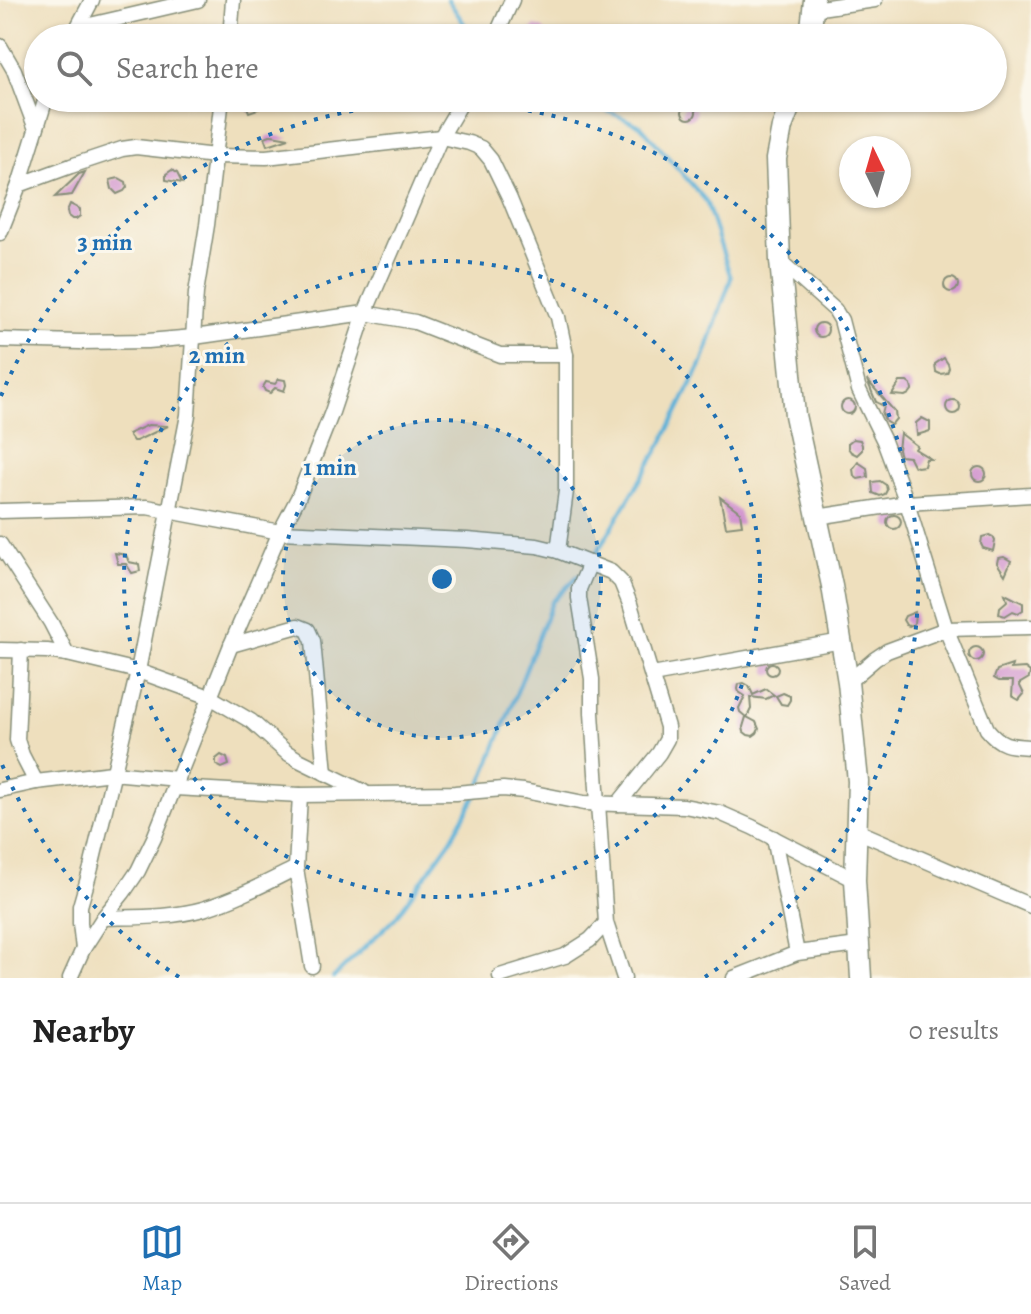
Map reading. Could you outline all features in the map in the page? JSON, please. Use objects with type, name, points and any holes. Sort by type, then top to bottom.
[{"type":"main road","points":[[788,112],[776,159],[780,261],[795,415],[848,682],[858,781],[855,880],[861,978]]},
{"type":"street","points":[[79,24],[92,0]]},
{"type":"street","points":[[108,24],[198,0]]},
{"type":"street","points":[[231,24],[233,0]]},
{"type":"street","points":[[501,24],[512,0]]},
{"type":"street","points":[[813,5],[875,0]]},
{"type":"street","points":[[0,46],[14,70],[24,97]]},
{"type":"street","points":[[29,112],[36,130]]},
{"type":"street","points":[[0,233],[42,112]]},
{"type":"street","points":[[83,949],[80,906],[138,671],[188,415],[196,293],[220,112]]},
{"type":"street","points":[[70,978],[83,949],[138,871],[177,784],[231,645],[298,498],[332,412],[365,313],[441,137],[456,112]]},
{"type":"street","points":[[19,185],[122,149],[136,147],[215,156],[266,157],[441,137],[481,148],[491,160],[509,197],[558,317],[566,355],[566,491],[558,551]]},
{"type":"street","points":[[780,261],[835,310],[841,320],[859,390],[884,441],[907,503],[946,629],[987,729],[996,740],[1012,746],[1031,747]]},
{"type":"street","points":[[0,340],[111,342],[194,337],[365,313],[415,322],[500,355],[566,355]]},
{"type":"street","points":[[817,517],[907,503],[1031,495]]},
{"type":"street","points":[[0,511],[147,507],[280,532],[537,546],[611,572],[621,582],[667,727],[667,739],[659,753],[618,804]]},
{"type":"street","points":[[0,544],[51,623],[67,654]]},
{"type":"street","points":[[590,563],[579,589],[579,598],[592,679],[606,923],[624,978]]},
{"type":"street","points":[[231,645],[298,626],[308,630],[313,641],[325,773]]},
{"type":"street","points":[[848,682],[887,651],[946,629],[1031,627]]},
{"type":"street","points":[[652,675],[842,641]]},
{"type":"street","points":[[0,650],[67,654],[138,671],[210,697],[251,721],[286,752],[369,795]]},
{"type":"street","points":[[21,650],[17,740],[36,782]]},
{"type":"street","points":[[0,790],[36,782],[112,773],[177,784],[300,795],[455,793],[503,789],[575,802],[684,806],[720,813],[855,880]]},
{"type":"street","points":[[300,795],[296,868],[312,966]]},
{"type":"street","points":[[857,831],[1031,906]]},
{"type":"street","points":[[774,838],[797,953]]},
{"type":"street","points":[[103,918],[151,917],[202,909],[254,890],[296,868]]},
{"type":"street","points":[[500,976],[565,956],[590,940],[606,923]]},
{"type":"street","points":[[734,978],[797,953],[858,945]]},
{"type":"building","points":[[682,112],[696,112],[694,117],[684,117]]},
{"type":"building","points":[[265,137],[289,138],[268,145]]},
{"type":"building","points":[[172,170],[182,183],[166,180],[166,174]]},
{"type":"building","points":[[85,172],[72,195],[55,197],[79,174]]},
{"type":"building","points":[[119,178],[126,182],[127,187],[117,194],[110,180]]},
{"type":"building","points":[[70,204],[80,209],[80,216],[76,219],[68,216]]},
{"type":"building","points":[[951,278],[958,285],[951,292],[944,285]]},
{"type":"building","points":[[821,323],[828,330],[821,337],[814,330]]},
{"type":"building","points":[[944,358],[949,368],[947,373],[940,374],[936,372],[935,364]]},
{"type":"building","points":[[279,379],[285,380],[284,391],[275,388],[270,393],[265,391],[263,387],[266,382],[275,384]]},
{"type":"building","points":[[867,380],[895,412],[896,419],[891,425],[886,422],[882,414],[884,406],[876,402]]},
{"type":"building","points":[[900,382],[907,382],[912,390],[905,396],[892,395]]},
{"type":"building","points":[[848,400],[855,407],[848,414],[841,407]]},
{"type":"building","points":[[953,400],[960,407],[953,414],[946,407]]},
{"type":"building","points":[[922,418],[930,422],[930,431],[917,435],[916,423]]},
{"type":"building","points":[[148,425],[168,426],[136,441],[128,434]]},
{"type":"building","points":[[900,433],[917,446],[915,449],[931,459],[926,459],[924,466],[917,467],[909,457],[900,456]]},
{"type":"building","points":[[853,439],[860,440],[862,445],[857,455],[848,448],[848,443]]},
{"type":"building","points":[[858,462],[867,468],[868,477],[858,479],[854,476],[853,469]]},
{"type":"building","points":[[979,467],[986,474],[979,481],[972,474]]},
{"type":"building","points":[[880,481],[887,490],[880,496],[873,493],[872,482]]},
{"type":"building","points":[[720,497],[740,512],[742,525],[726,527]]},
{"type":"building","points":[[894,515],[901,522],[894,529],[887,522]]},
{"type":"building","points":[[989,535],[995,541],[993,551],[983,548],[981,544],[982,537]]},
{"type":"building","points":[[115,553],[126,555],[129,562],[139,564],[140,571],[132,573],[126,564],[118,564]]},
{"type":"building","points":[[998,558],[1011,561],[1005,575],[997,563]]},
{"type":"building","points":[[1005,594],[1023,603],[1023,610],[1005,616],[999,614],[1000,607],[1007,601]]},
{"type":"building","points":[[915,612],[914,624],[906,625],[903,620],[905,616]]},
{"type":"building","points":[[976,647],[983,654],[976,661],[969,654]]},
{"type":"building","points":[[772,663],[778,669],[772,675],[766,669]]},
{"type":"building","points":[[1012,665],[1011,669],[1025,668],[1030,672],[1029,678],[1019,684],[1024,694],[1019,700],[1012,696],[1013,681],[994,678],[997,670]]},
{"type":"building","points":[[744,683],[753,695],[766,689],[774,695],[766,699],[750,697],[751,709],[747,717],[756,722],[759,729],[753,736],[744,732],[746,717],[739,708],[745,696],[739,692],[739,684]]},
{"type":"building","points":[[783,693],[790,696],[787,705],[781,704],[776,696]]},
{"type":"building","points":[[221,755],[227,758],[229,765],[222,768],[216,765],[216,759]]},
{"type":"waterway","points":[[448,0],[464,24]]},
{"type":"waterway","points":[[592,561],[662,443],[702,363],[731,278],[706,201],[641,126],[610,112]]},
{"type":"waterway","points":[[480,787],[552,602],[578,576]]},
{"type":"waterway","points":[[333,978],[395,918],[451,840],[476,795]]}]
